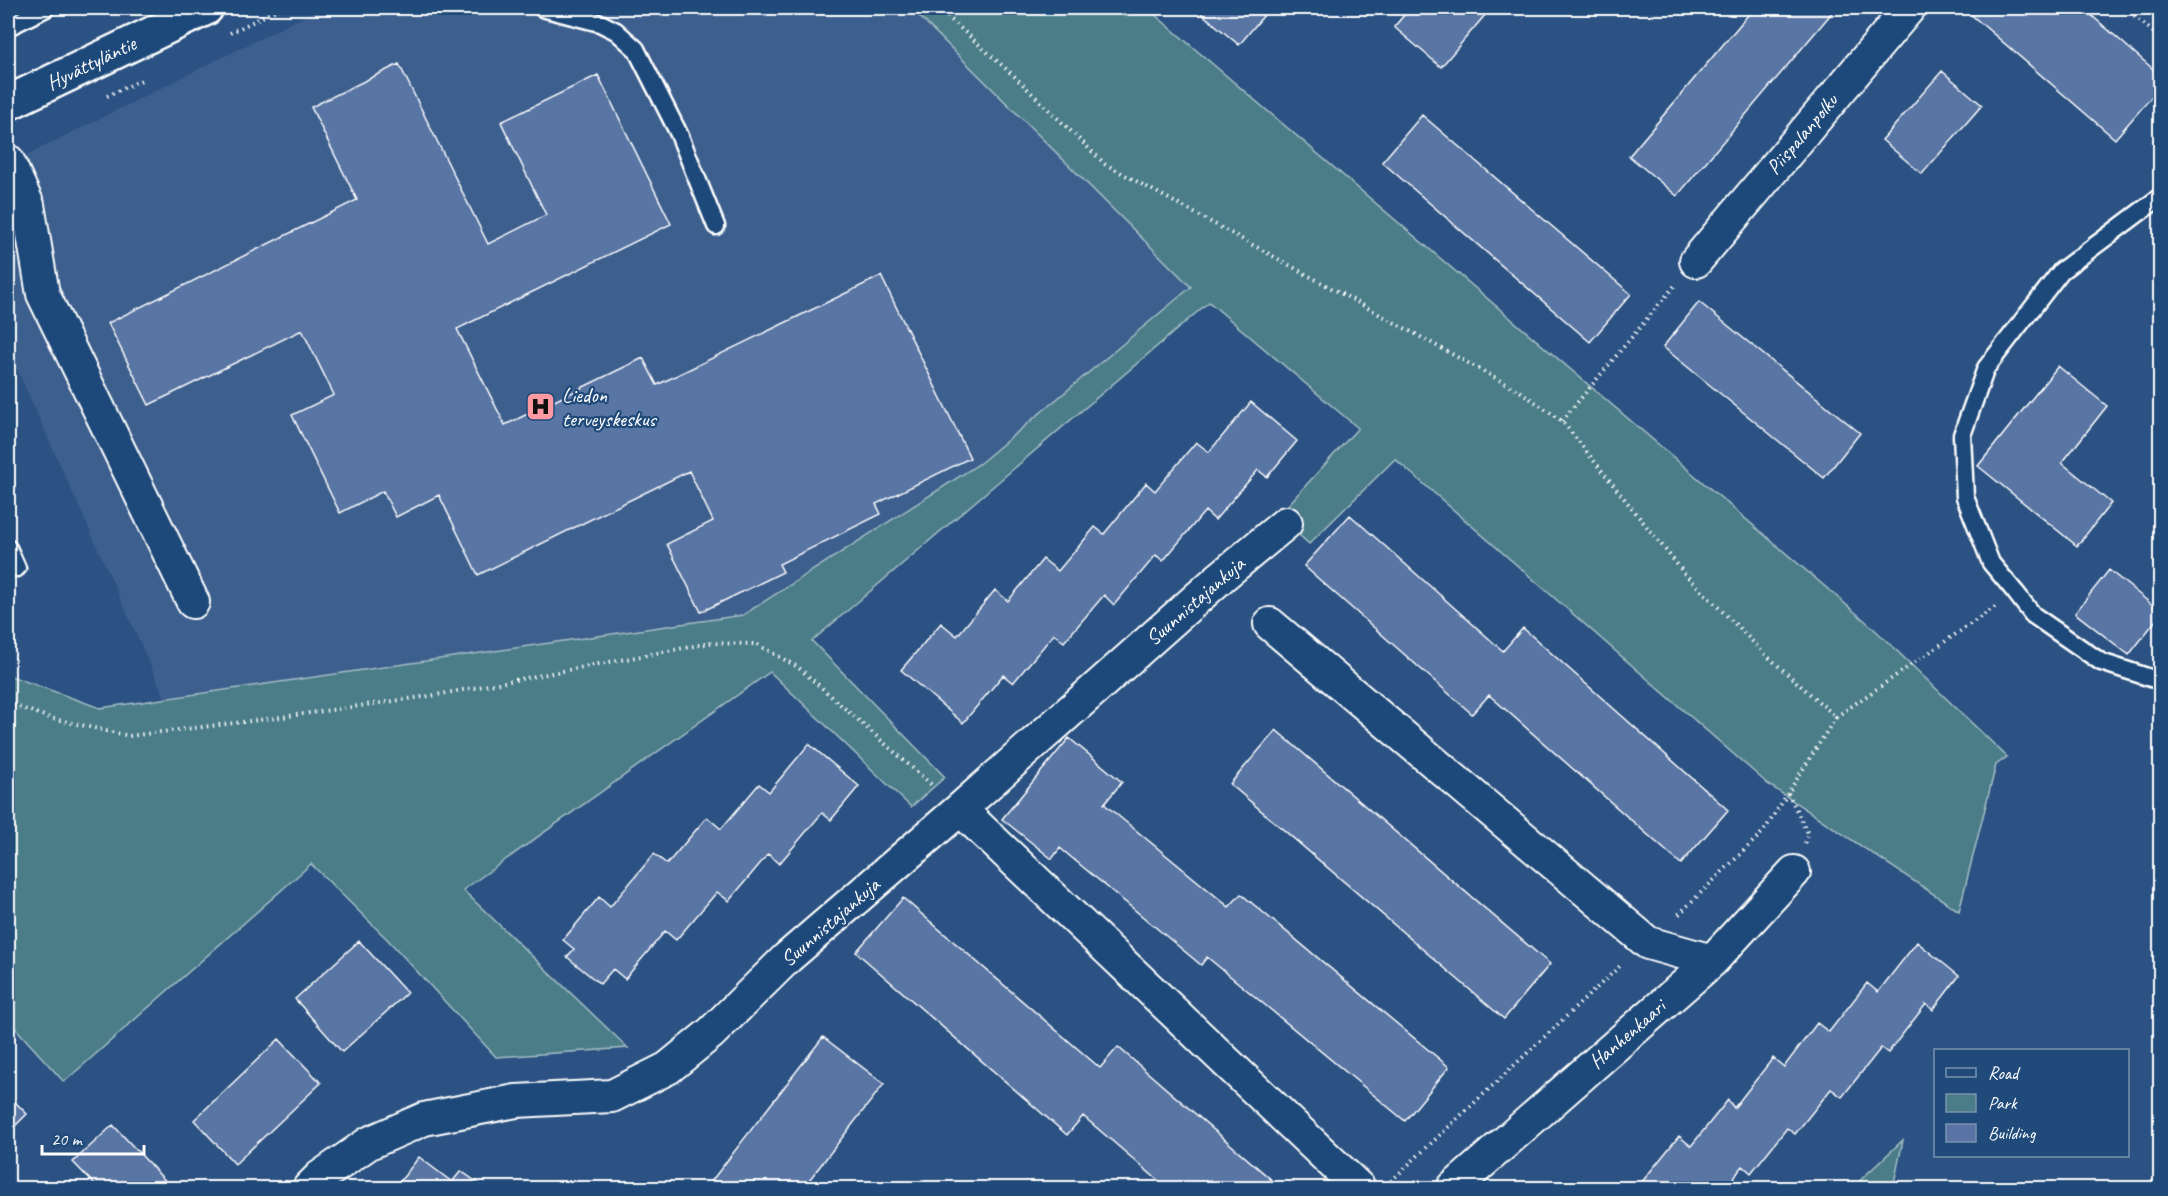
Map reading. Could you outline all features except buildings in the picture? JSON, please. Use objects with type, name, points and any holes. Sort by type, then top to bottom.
[{"type":"street","name":"Hyvättyläntie","points":[[8,103],[206,8]]},
{"type":"street","name":"Piispalanpolku","points":[[1696,261],[1909,8]]},
{"type":"street","points":[[8,161],[28,205],[43,294],[193,602]]},
{"type":"street","name":"Suunnistajankuja","points":[[309,1188],[320,1177],[369,1143],[424,1119],[516,1101],[612,1096],[668,1068],[711,1033],[787,957],[960,809],[1221,577],[1287,523]]},
{"type":"street","points":[[1270,624],[1648,943],[1712,962]]},
{"type":"street","points":[[960,809],[1359,1188]]},
{"type":"street","name":"Hanhenkaari","points":[[1453,1188],[1712,962],[1794,872]]},
{"type":"lane","points":[[8,27],[46,8]]},
{"type":"lane","points":[[542,8],[600,23],[616,31],[636,50],[679,134],[716,226]]},
{"type":"lane","points":[[2160,197],[2061,271],[1986,368],[1962,435],[1965,497],[1991,563],[2033,615],[2101,662],[2160,681]]},
{"type":"lane","points":[[8,548],[17,568]]},
{"type":"path","points":[[938,8],[1015,77],[1105,164],[1521,392],[1562,421],[1684,573],[1766,655],[1836,717]]},
{"type":"path","points":[[2125,8],[2160,38]]},
{"type":"path","points":[[1562,421],[1696,261]]},
{"type":"path","points":[[1383,1188],[1627,959],[1648,943],[1764,831],[1836,717],[2016,593]]},
{"type":"path","points":[[8,703],[50,718],[129,736],[436,695],[710,643],[756,644],[798,667],[960,809]]},
{"type":"path","points":[[1787,792],[1808,834],[1794,872]]},
{"type":"shaded area","name":"Liedon terveyskeskus","points":[[321,8],[911,8],[1191,286],[979,464],[743,615],[165,698],[8,349],[8,163]]},
{"type":"green space","points":[[911,8],[1147,8],[1870,625],[2007,757],[1996,765],[1959,911],[1769,785],[1395,459],[1309,544],[1278,516],[1358,428],[1209,302],[812,641],[945,777],[911,807],[770,672],[463,890],[628,1048],[496,1057],[388,940],[311,864],[64,1082],[8,1020],[8,675],[100,708],[743,615],[979,464],[1191,287]]},
{"type":"green space","points":[[1903,1140],[1893,1188],[1852,1188]]},
{"type":"place","name":"Liedon terveyskeskus","points":[[541,407]]}]
